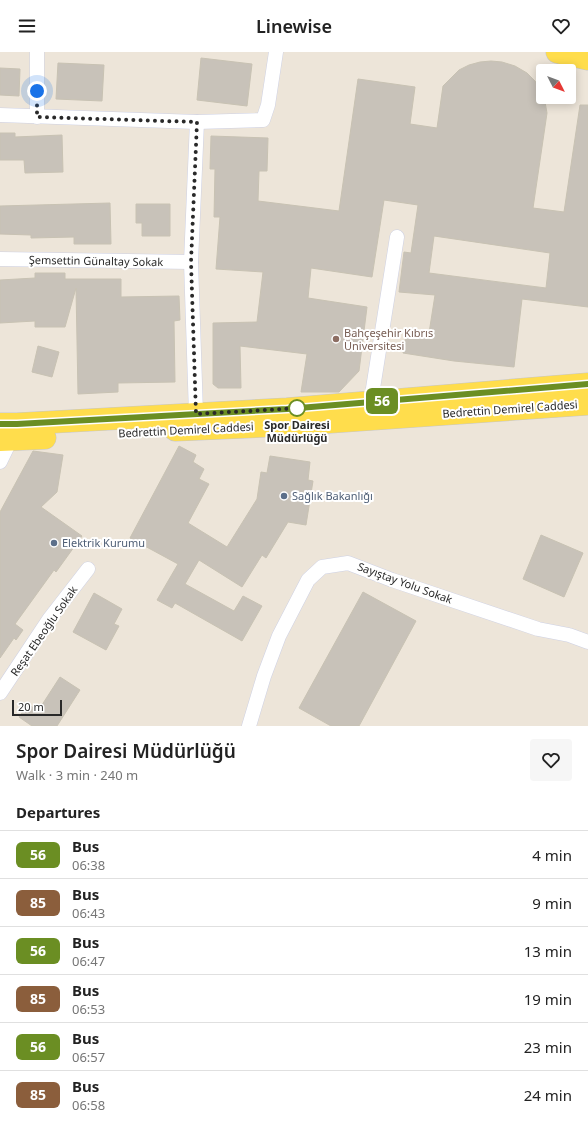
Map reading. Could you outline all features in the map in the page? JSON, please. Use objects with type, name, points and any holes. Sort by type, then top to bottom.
[{"type":"main road","points":[[557,52],[588,59]]},
{"type":"main road","name":"Bedrettin Demirel Caddesi","points":[[7,432],[196,414],[287,409],[588,384]]},
{"type":"main road","name":"Bedrettin Demirel Caddesi","points":[[7,432],[287,425],[588,404]]},
{"type":"street","points":[[37,52],[37,117]]},
{"type":"street","points":[[0,115],[197,122],[263,120],[268,105],[276,52]]},
{"type":"street","points":[[196,414],[191,262],[197,122]]},
{"type":"street","points":[[371,402],[397,237]]},
{"type":"street","name":"Şemsettin Günaltay Sokak","points":[[0,259],[191,262]]},
{"type":"street","points":[[0,462],[7,432]]},
{"type":"street","name":"Sayıştay Yolu Sokak","points":[[249,726],[264,676],[279,636],[308,580],[322,567],[348,563],[392,580],[538,629],[569,635],[588,642]]},
{"type":"street","name":"Reşat Ebeoğlu Sokak","points":[[0,693],[50,618],[88,569]]},
{"type":"building","points":[[201,58],[252,64],[247,106],[197,100]]},
{"type":"building","points":[[491,61],[502,62],[515,66],[527,73],[536,83],[536,104],[545,104],[547,113],[533,208],[564,212],[580,105],[588,105],[588,307],[522,299],[514,367],[454,361],[403,353],[407,329],[429,333],[435,295],[399,292],[404,252],[411,253],[418,205],[384,200],[372,277],[311,268],[308,298],[367,307],[359,371],[339,392],[301,392],[307,354],[240,346],[241,388],[218,388],[213,384],[213,323],[257,322],[263,272],[216,269],[220,217],[214,217],[215,169],[210,169],[211,136],[268,138],[267,171],[259,171],[258,201],[339,211],[358,79],[415,87],[410,124],[437,128],[443,86],[459,70],[469,65]],"holes":[[[434,236],[550,253],[546,288],[429,273]]]},
{"type":"building","points":[[58,63],[104,65],[102,101],[56,99]]},
{"type":"building","points":[[0,68],[20,69],[19,96],[0,95]]},
{"type":"building","points":[[0,133],[15,133],[15,137],[62,135],[63,172],[25,173],[24,160],[0,160]]},
{"type":"building","points":[[110,203],[111,244],[74,244],[74,237],[31,238],[31,235],[0,234],[0,206]]},
{"type":"building","points":[[136,204],[170,204],[170,236],[142,236],[142,223],[136,223]]},
{"type":"building","points":[[35,273],[65,273],[65,279],[121,279],[121,297],[179,296],[180,320],[174,321],[175,382],[118,383],[118,392],[78,394],[76,288],[65,327],[35,327],[35,321],[0,323],[0,280],[35,278]]},
{"type":"building","points":[[38,346],[59,352],[52,377],[32,372]]},
{"type":"building","points":[[179,446],[196,455],[193,462],[204,469],[199,479],[209,484],[188,523],[227,547],[257,499],[261,472],[267,473],[270,456],[310,462],[308,480],[313,481],[306,525],[288,522],[266,558],[262,555],[242,587],[199,560],[185,584],[234,611],[243,596],[262,606],[242,641],[175,603],[172,608],[157,600],[178,564],[130,538]]},
{"type":"building","points":[[33,451],[63,455],[57,492],[41,507],[82,536],[56,572],[54,570],[15,624],[23,630],[16,640],[14,638],[0,658],[0,512]]},
{"type":"building","points":[[541,535],[583,553],[564,597],[523,579]]},
{"type":"building","points":[[363,592],[416,621],[359,726],[331,726],[299,708]]},
{"type":"building","points":[[94,593],[122,609],[114,624],[119,626],[106,650],[73,632]]},
{"type":"building","points":[[60,677],[80,690],[57,726],[32,726],[19,717],[28,704],[38,711]]},
{"type":"bus line","name":"56","points":[[0,424],[287,409],[588,384]]},
{"type":"place","name":"Bahçeşehir Kıbrıs Üniversitesi","points":[[336,339]]},
{"type":"place","name":"Spor Dairesi Müdürlüğü","points":[[297,408]]},
{"type":"place","name":"Sağlık Bakanlığı","points":[[284,496]]},
{"type":"place","name":"Elektrik Kurumu","points":[[54,543]]},
{"type":"route","points":[[37,91],[37,117],[197,122],[191,262],[196,414],[301,408],[297,408]]}]
